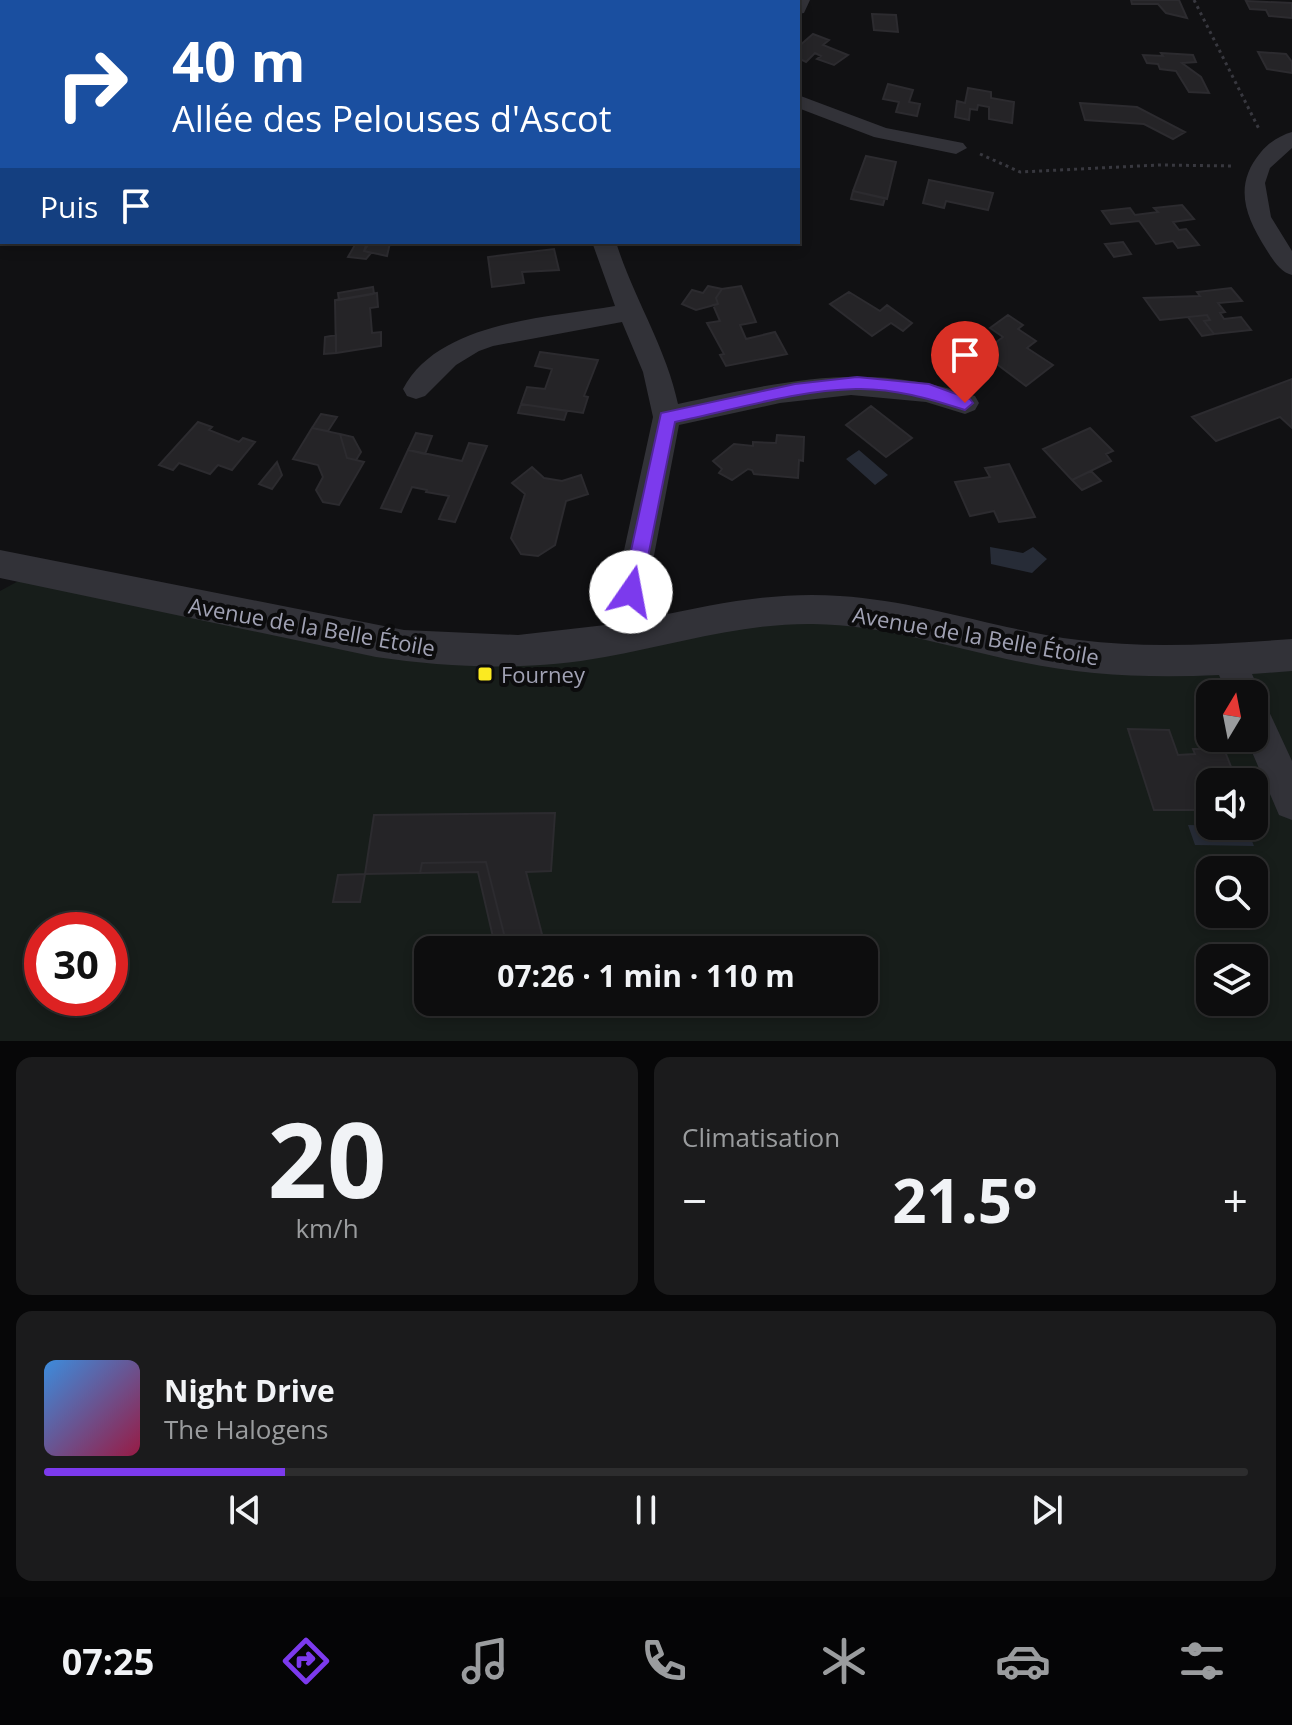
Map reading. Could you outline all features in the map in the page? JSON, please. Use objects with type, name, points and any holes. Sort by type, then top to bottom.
[{"type":"street","points":[[800,102],[881,133],[956,148]]},
{"type":"street","points":[[1287,141],[1265,162],[1253,189],[1256,215],[1267,237],[1292,267]]},
{"type":"street","points":[[605,244],[629,312],[664,390],[667,417],[631,592],[642,635]]},
{"type":"street","points":[[416,389],[447,358],[470,344],[629,312]]},
{"type":"street","points":[[667,417],[795,390],[857,383],[929,391],[965,403]]},
{"type":"street","name":"Avenue de la Belle Étoile","points":[[0,564],[376,642],[433,649],[540,650],[782,610],[836,609],[1051,652],[1148,662],[1292,655]]},
{"type":"street","points":[[1229,660],[1238,680]]},
{"type":"street","points":[[1268,748],[1292,802]]},
{"type":"path","points":[[1194,0],[1258,130],[1287,141]]},
{"type":"path","points":[[956,148],[993,158],[1020,172],[1159,165],[1220,167],[1265,162]]},
{"type":"shaded area","points":[[859,450],[888,475],[875,485],[846,459]]},
{"type":"shaded area","points":[[990,547],[1023,553],[1033,547],[1047,559],[1032,573],[991,564]]},
{"type":"shaded area","points":[[35,572],[404,646],[755,613],[1051,652],[1292,655],[1292,1041],[0,1041],[0,591]]},
{"type":"shaded area","points":[[1188,825],[1196,825],[1196,840],[1252,840],[1254,846],[1195,845]]},
{"type":"building","points":[[1131,0],[1179,0],[1187,18],[1166,13],[1158,4],[1132,4]]},
{"type":"building","points":[[1246,1],[1292,3],[1292,18],[1269,16],[1266,10],[1250,9]]},
{"type":"building","points":[[872,14],[896,15],[898,32],[874,30]]},
{"type":"building","points":[[813,34],[829,40],[823,45],[848,55],[834,65],[817,59],[821,56],[815,53],[806,62],[800,59],[800,45]]},
{"type":"building","points":[[1258,52],[1286,54],[1292,62],[1292,73],[1267,69]]},
{"type":"building","points":[[1161,53],[1193,55],[1196,62],[1182,63],[1201,77],[1209,93],[1189,92],[1176,71],[1147,63],[1143,55],[1163,56]]},
{"type":"building","points":[[888,84],[913,90],[909,102],[920,104],[917,116],[896,112],[899,102],[883,99]]},
{"type":"building","points":[[968,88],[991,92],[991,98],[1014,102],[1012,123],[989,119],[989,107],[978,105],[977,110],[970,109],[969,120],[955,117],[957,101],[965,103]]},
{"type":"building","points":[[1080,103],[1137,107],[1185,132],[1173,139],[1144,124],[1085,120]]},
{"type":"building","points":[[866,156],[896,162],[887,199],[853,191]]},
{"type":"building","points":[[929,180],[993,193],[988,210],[946,201],[944,208],[923,203]]},
{"type":"building","points":[[853,191],[885,198],[883,205],[851,199]]},
{"type":"building","points":[[1182,205],[1194,219],[1173,222],[1179,230],[1186,229],[1199,245],[1178,248],[1173,241],[1156,244],[1139,221],[1111,224],[1102,211],[1130,208],[1135,215],[1158,212],[1154,208]]},
{"type":"building","points":[[1123,242],[1131,254],[1114,257],[1105,244]]},
{"type":"building","points":[[355,244],[368,245],[364,251],[371,253],[366,259],[348,257]]},
{"type":"building","points":[[366,244],[390,244],[387,256],[364,251]]},
{"type":"building","points":[[554,249],[559,270],[522,272],[524,283],[492,287],[488,257]]},
{"type":"building","points":[[708,286],[722,289],[716,298],[718,304],[696,310],[682,304],[692,290],[703,293]]},
{"type":"building","points":[[741,286],[756,322],[740,325],[746,339],[775,332],[787,354],[726,366],[720,355],[724,354],[707,323],[720,321],[713,305],[718,304],[716,298],[722,289]]},
{"type":"building","points":[[373,287],[374,294],[339,300],[338,293]]},
{"type":"building","points":[[1231,288],[1242,301],[1218,303],[1225,312],[1220,313],[1224,319],[1241,317],[1251,330],[1214,334],[1204,321],[1210,320],[1207,315],[1160,320],[1144,298],[1200,296],[1197,292]]},
{"type":"building","points":[[849,292],[880,311],[887,305],[912,323],[903,331],[891,323],[872,336],[830,304]]},
{"type":"building","points":[[377,293],[378,307],[370,308],[372,333],[381,332],[381,346],[336,353],[335,300]]},
{"type":"building","points":[[1008,315],[1023,325],[1018,329],[1036,341],[1027,348],[1053,365],[1026,386],[982,353],[1003,337],[990,328]]},
{"type":"building","points":[[1207,315],[1210,320],[1204,321],[1214,334],[1202,336],[1188,317]]},
{"type":"building","points":[[336,335],[336,353],[324,354],[325,337]]},
{"type":"building","points":[[540,352],[598,360],[584,396],[588,397],[583,413],[521,404],[527,387],[545,389],[552,369],[535,366]]},
{"type":"building","points":[[1292,379],[1292,428],[1280,417],[1216,441],[1192,417]]},
{"type":"building","points":[[521,404],[567,411],[564,420],[518,413]]},
{"type":"building","points":[[871,406],[912,438],[886,457],[846,425]]},
{"type":"building","points":[[321,414],[337,417],[328,431],[312,428]]},
{"type":"building","points":[[198,422],[239,442],[243,438],[255,442],[232,470],[218,465],[210,474],[179,463],[173,470],[159,465]]},
{"type":"building","points":[[312,428],[340,434],[347,458],[364,462],[339,505],[323,502],[316,490],[323,477],[318,465],[293,459]]},
{"type":"building","points":[[1090,428],[1113,451],[1106,454],[1111,461],[1072,480],[1043,449]]},
{"type":"building","points":[[416,433],[432,436],[425,454],[408,450]]},
{"type":"building","points":[[340,434],[353,437],[361,452],[356,460],[347,458]]},
{"type":"building","points":[[777,435],[804,437],[803,461],[799,460],[798,478],[754,474],[748,469],[732,480],[719,473],[722,469],[713,461],[734,444],[753,446],[753,442],[776,443]]},
{"type":"building","points":[[469,443],[487,446],[455,522],[439,519],[449,496],[412,487],[401,512],[381,508],[408,450],[462,461]]},
{"type":"building","points":[[277,462],[282,475],[272,489],[259,484]]},
{"type":"building","points":[[1009,464],[1035,517],[999,522],[994,511],[970,516],[955,482],[990,477],[985,468]]},
{"type":"building","points":[[532,467],[544,478],[562,481],[581,475],[588,494],[566,501],[555,545],[538,556],[521,554],[511,538],[525,494],[512,483]]},
{"type":"building","points":[[1091,471],[1101,481],[1082,490],[1072,480]]},
{"type":"building","points":[[1128,729],[1169,730],[1178,755],[1195,754],[1193,749],[1196,752],[1225,752],[1231,768],[1196,768],[1196,810],[1154,810]]},
{"type":"building","points":[[555,813],[551,871],[526,872],[542,936],[504,936],[486,862],[422,863],[420,873],[365,874],[374,815]]},
{"type":"building","points":[[486,862],[504,936],[493,936],[478,872],[420,873],[422,863]]},
{"type":"building","points":[[365,874],[360,902],[333,902],[338,875]]},
{"type":"place","name":"Fourney","points":[[485,674]]},
{"type":"route","points":[[631,592],[667,417],[795,390],[857,383],[929,391],[965,403]]}]
